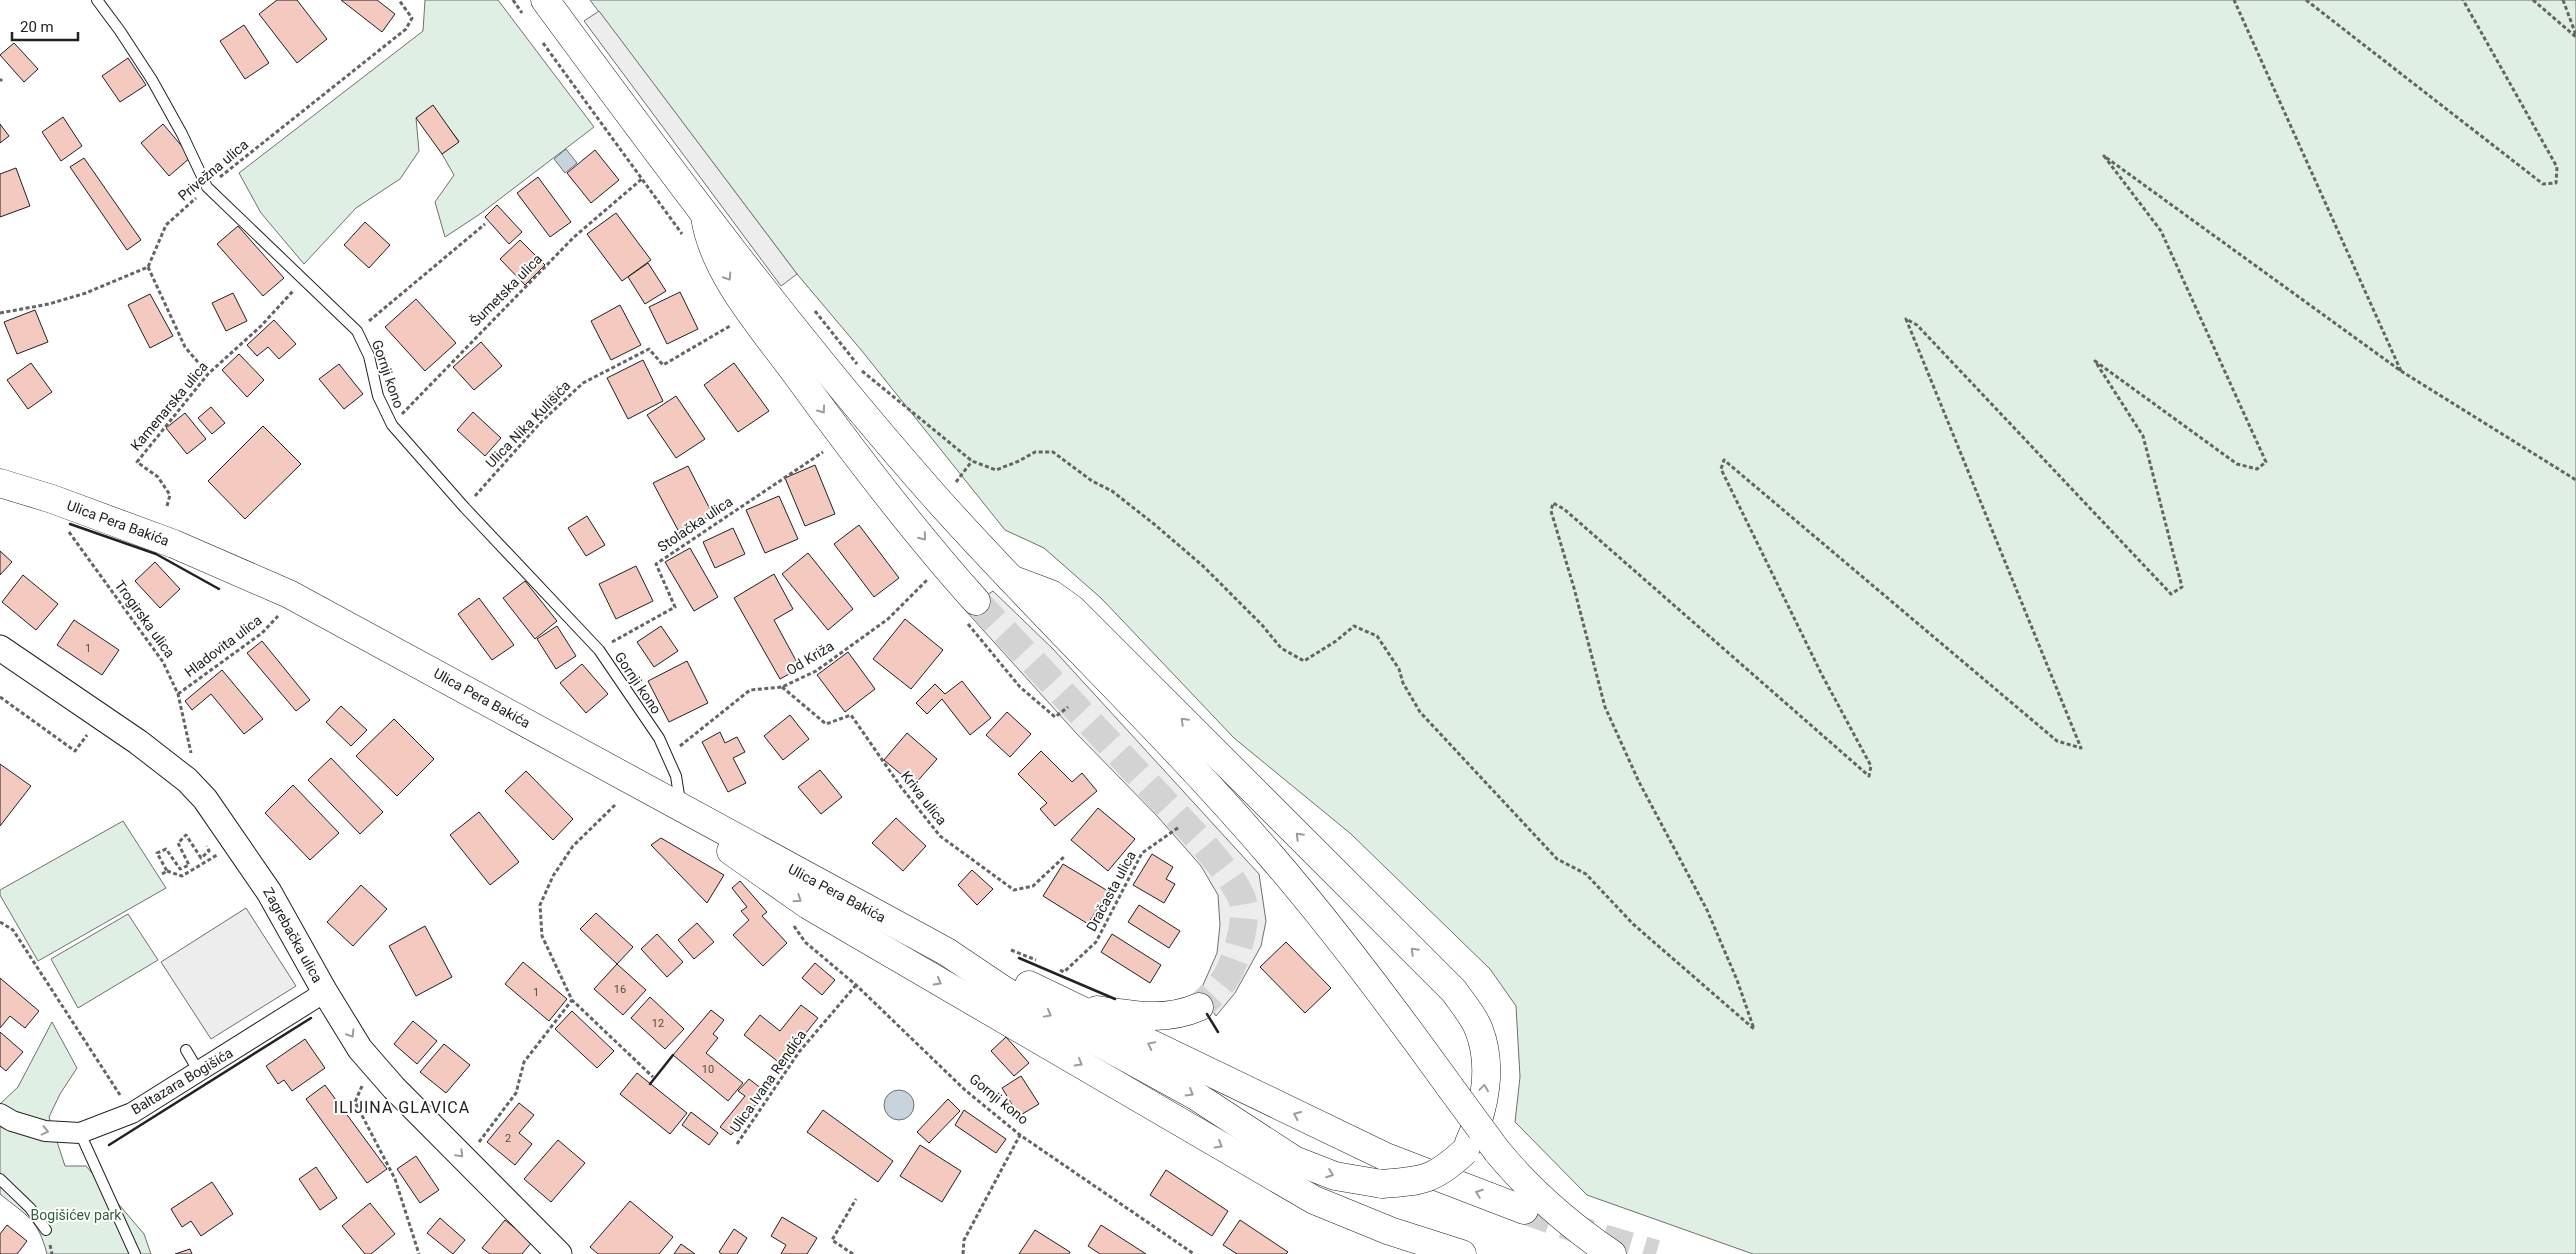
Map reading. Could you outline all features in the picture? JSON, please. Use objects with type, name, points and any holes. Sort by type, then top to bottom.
[{"type":"main road","points":[[535,8],[884,437],[1011,579],[1160,733],[1270,855],[1347,947],[1497,1151],[1546,1203],[1582,1234],[1612,1254]]},
{"type":"main road","points":[[704,216],[712,250],[726,275],[845,441],[970,610]]},
{"type":"main road","name":"Ulica Pera Bakića","points":[[0,483],[61,502],[174,544],[289,594],[412,659],[680,809],[947,952]]},
{"type":"main road","points":[[947,952],[1005,991],[1196,1096],[1294,1160],[1335,1176],[1382,1184],[1415,1182],[1430,1178],[1465,1151],[1480,1121],[1486,1061],[1479,1029],[1454,991],[1072,610],[1051,594],[1011,579]]},
{"type":"main road","points":[[680,809],[751,867],[808,905],[1314,1200],[1390,1231],[1462,1254]]},
{"type":"main road","points":[[947,952],[1076,1006],[1138,1039],[1386,1157],[1524,1210]]},
{"type":"main road","points":[[1076,1006],[1161,1018],[1184,1013],[1198,1007]]},
{"type":"street","name":"Zagrebačka ulica","points":[[0,648],[165,762],[187,780],[237,844],[288,923],[325,992],[360,1049],[394,1088],[559,1254]]},
{"type":"street","name":"Baltazara Bogišića","points":[[0,1114],[12,1121],[45,1131],[61,1134],[80,1133],[132,1113],[325,992]]},
{"type":"lane","name":"Gornji kono","points":[[97,0],[152,80],[182,134],[207,187],[302,281],[357,331],[370,356],[378,396],[392,425],[464,508],[599,650],[659,738],[676,776],[680,809]]},
{"type":"lane","points":[[186,1050],[199,1072]]},
{"type":"lane","points":[[80,1133],[135,1254]]},
{"type":"lane","points":[[0,1179],[30,1208],[46,1230]]},
{"type":"path","name":"Privežna ulica","points":[[148,267],[166,226],[207,187],[406,30],[412,18],[399,0]]},
{"type":"path","points":[[513,0],[535,8]]},
{"type":"path","points":[[2234,0],[2401,370]]},
{"type":"path","points":[[2306,0],[2543,184],[2556,183],[2557,168],[2463,0]]},
{"type":"path","points":[[2533,0],[2576,36]]},
{"type":"path","points":[[2562,0],[2576,36]]},
{"type":"path","name":"Šumetska ulica","points":[[392,425],[574,237],[643,178],[542,41]]},
{"type":"path","points":[[815,311],[862,371],[972,461],[996,470],[1035,452],[1053,452],[1092,481],[1112,491],[1203,566],[1262,625],[1281,648],[1304,661],[1336,641],[1354,626],[1377,636],[1398,669],[1403,684],[1420,712],[1557,859],[1586,874],[1633,924],[1754,1029],[1737,980],[1707,910],[1639,782],[1605,707],[1574,588],[1551,511],[1553,503],[1564,509],[1869,776],[1871,766],[1822,675],[1720,470],[1724,460],[2057,741],[2081,748],[1906,320],[1917,326],[2171,594],[2182,587],[2143,436],[2094,361],[2237,464],[2257,469],[2266,462],[2161,230],[2104,156],[2401,370],[2576,480]]},
{"type":"path","points":[[357,331],[484,224]]},
{"type":"path","points":[[0,313],[49,304],[86,293],[148,267],[185,347],[208,374]]},
{"type":"path","name":"Kamenarska ulica","points":[[167,506],[170,495],[158,477],[137,462],[208,374],[261,326],[302,281]]},
{"type":"path","name":"Ulica Nika Kulišića","points":[[464,508],[541,422],[583,384],[649,349],[663,365],[735,323]]},
{"type":"path","name":"Stolačka ulica","points":[[599,650],[675,607],[656,564],[827,449]]},
{"type":"path","name":"Trogirska ulica","points":[[65,526],[163,662],[178,694],[192,757]]},
{"type":"path","name":"Od Križa","points":[[667,756],[750,690],[782,687],[816,671],[888,619],[930,577]]},
{"type":"path","points":[[970,610],[1020,687],[1055,717],[1068,707]]},
{"type":"path","name":"Hladovita ulica","points":[[178,694],[262,633],[280,614]]},
{"type":"path","name":"Kriva ulica","points":[[782,687],[826,724],[851,715],[901,787],[940,836],[1014,890],[1033,886],[1065,856]]},
{"type":"path","points":[[0,697],[75,751],[87,735]]},
{"type":"path","points":[[615,804],[573,846],[553,876],[540,905],[542,936],[572,1000],[653,1078]]},
{"type":"path","points":[[219,819],[200,831],[209,851],[200,858],[186,835],[178,843],[189,866],[180,870],[166,849],[157,853],[168,871],[182,876],[237,844]]},
{"type":"path","name":"Dračasta ulica","points":[[1055,968],[1064,972],[1096,942],[1142,853],[1179,827]]},
{"type":"path","points":[[162,874],[168,871]]},
{"type":"path","points":[[0,922],[13,930],[132,1113]]},
{"type":"path","name":"Gornji kono","points":[[805,942],[836,971],[856,985],[965,1090],[1020,1135],[1194,1254]]},
{"type":"path","points":[[1011,950],[1038,961]]},
{"type":"path","name":"Ulica Ivana Rendića","points":[[737,1144],[799,1052],[856,985]]},
{"type":"path","points":[[478,1143],[516,1093],[524,1062],[572,1000]]},
{"type":"path","points":[[375,1065],[356,1094],[355,1102],[395,1179],[419,1254]]},
{"type":"path","points":[[963,1254],[964,1240],[1020,1135]]},
{"type":"path","points":[[853,1254],[832,1240],[856,1199]]},
{"type":"green space","points":[[425,0],[498,0],[594,127],[480,214],[445,237],[435,202],[454,175],[442,154],[459,141],[432,106],[416,118],[419,151],[400,179],[356,208],[304,264],[261,213],[239,173],[423,31]]},
{"type":"green space","points":[[590,0],[2576,0],[2576,1254],[1753,1254],[1587,1195],[1515,1122],[1520,1077],[1516,1006],[1490,969],[1351,834],[1234,738],[1102,599],[1044,548],[1005,530],[862,351],[797,274]]},
{"type":"green space","points":[[123,821],[166,888],[38,961],[0,895],[0,890]]},
{"type":"green space","points":[[128,914],[158,960],[78,1008],[51,959]]},
{"type":"green space","name":"Bogišićev park","points":[[52,1022],[77,1068],[60,1094],[49,1117],[65,1166],[86,1166],[144,1234],[151,1254],[47,1254],[44,1242],[35,1225],[24,1213],[0,1194],[0,1104],[18,1087]]},
{"type":"shaded area","points":[[599,11],[797,274],[781,286],[584,21]]},
{"type":"shaded area","points":[[566,149],[577,163],[565,173],[554,159]]},
{"type":"shaded area","points":[[993,591],[1053,649],[1259,874],[1266,921],[1261,946],[1235,993],[1216,1016],[1200,992],[1217,953],[1220,925],[1218,895],[1201,866],[1158,817],[1076,733],[965,610]]},
{"type":"shaded area","points":[[246,908],[296,986],[211,1039],[161,962]]},
{"type":"shaded area","points":[[899,1090],[910,1094],[914,1105],[910,1116],[899,1120],[888,1116],[884,1105],[888,1094]]},
{"type":"building","points":[[277,0],[297,0],[327,39],[297,63],[259,14]]},
{"type":"building","points":[[341,0],[377,0],[395,14],[382,32]]},
{"type":"building","points":[[244,25],[269,63],[245,79],[220,41]]},
{"type":"building","points":[[14,43],[38,69],[24,82],[0,55]]},
{"type":"building","points":[[128,58],[146,85],[120,102],[102,76]]},
{"type":"building","points":[[433,105],[459,142],[442,154],[416,118]]},
{"type":"building","points":[[63,117],[82,146],[61,161],[42,132]]},
{"type":"building","points":[[0,124],[9,136],[0,143]]},
{"type":"building","points":[[163,124],[191,157],[169,176],[141,143]]},
{"type":"building","points":[[595,150],[619,180],[591,203],[567,173]]},
{"type":"building","points":[[84,158],[141,240],[127,250],[70,167]]},
{"type":"building","points":[[16,168],[30,206],[0,217],[0,174]]},
{"type":"building","points":[[538,177],[571,222],[550,237],[517,193]]},
{"type":"building","points":[[497,205],[522,232],[509,244],[485,217]]},
{"type":"building","points":[[616,213],[651,260],[622,281],[587,234]]},
{"type":"building","points":[[365,222],[390,245],[369,268],[344,245]]},
{"type":"building","points":[[238,226],[284,278],[263,296],[217,244]]},
{"type":"building","points":[[520,240],[545,265],[525,285],[500,259]]},
{"type":"building","points":[[648,263],[666,291],[645,304],[628,277]]},
{"type":"building","points":[[680,292],[698,329],[667,344],[649,307]]},
{"type":"building","points":[[233,293],[247,321],[226,331],[212,303]]},
{"type":"building","points":[[150,294],[173,336],[150,348],[128,305]]},
{"type":"building","points":[[416,299],[456,343],[425,371],[385,327]]},
{"type":"building","points":[[620,305],[641,345],[611,360],[591,321]]},
{"type":"building","points":[[35,310],[48,342],[17,354],[4,322]]},
{"type":"building","points":[[274,320],[296,344],[279,359],[268,347],[257,356],[247,345]]},
{"type":"building","points":[[481,342],[502,366],[474,390],[453,367]]},
{"type":"building","points":[[239,354],[264,380],[247,397],[222,370]]},
{"type":"building","points":[[643,360],[663,401],[628,419],[607,378]]},
{"type":"building","points":[[31,363],[52,392],[28,409],[7,380]]},
{"type":"building","points":[[734,363],[769,411],[738,432],[704,385]]},
{"type":"building","points":[[339,364],[363,394],[344,409],[319,379]]},
{"type":"building","points":[[676,396],[705,439],[676,458],[647,415]]},
{"type":"building","points":[[211,407],[225,423],[212,434],[198,418]]},
{"type":"building","points":[[473,412],[501,438],[485,456],[457,430]]},
{"type":"building","points":[[185,413],[206,439],[187,454],[166,428]]},
{"type":"building","points":[[263,426],[301,464],[245,519],[208,481]]},
{"type":"building","points":[[815,465],[835,514],[805,526],[785,478]]},
{"type":"building","points":[[688,466],[713,515],[679,532],[653,483]]},
{"type":"building","points":[[779,496],[798,539],[765,553],[746,510]]},
{"type":"building","points":[[587,516],[605,545],[586,556],[568,528]]},
{"type":"building","points":[[859,525],[899,578],[874,597],[834,544]]},
{"type":"building","points":[[733,528],[745,554],[715,568],[703,542]]},
{"type":"building","points":[[690,548],[718,597],[694,611],[665,562]]},
{"type":"building","points":[[0,551],[12,562],[0,575]]},
{"type":"building","points":[[808,553],[853,609],[828,630],[782,574]]},
{"type":"building","points":[[155,562],[180,589],[160,608],[135,581]]},
{"type":"building","points":[[636,566],[653,601],[616,619],[599,584]]},
{"type":"building","points":[[774,574],[793,609],[774,620],[800,668],[780,679],[734,598]]},
{"type":"building","points":[[23,575],[58,604],[36,630],[2,602]]},
{"type":"building","points":[[525,581],[557,621],[535,639],[503,598]]},
{"type":"building","points":[[479,598],[514,645],[492,660],[458,614]]},
{"type":"building","points":[[905,619],[943,650],[911,689],[873,659]]},
{"type":"building","points":[[74,620],[119,650],[102,675],[57,645]]},
{"type":"building","points":[[557,626],[576,656],[556,669],[537,639]]},
{"type":"building","points":[[661,626],[678,651],[654,667],[637,642]]},
{"type":"building","points":[[262,641],[310,700],[296,711],[247,653]]},
{"type":"building","points":[[848,652],[875,689],[845,712],[817,675]]},
{"type":"building","points":[[687,661],[708,703],[669,722],[648,681]]},
{"type":"building","points":[[582,664],[608,694],[586,713],[560,683]]},
{"type":"building","points":[[222,670],[263,719],[244,734],[211,694],[192,710],[185,701]]},
{"type":"building","points":[[962,681],[991,718],[970,735],[942,699],[927,714],[916,703],[935,684],[945,694]]},
{"type":"building","points":[[341,706],[367,730],[351,746],[326,722]]},
{"type":"building","points":[[1007,712],[1031,734],[1010,757],[986,735]]},
{"type":"building","points":[[790,715],[809,739],[783,760],[764,736]]},
{"type":"building","points":[[394,719],[434,759],[397,796],[356,756]]},
{"type":"building","points":[[720,732],[725,743],[737,737],[745,752],[733,758],[746,783],[728,792],[702,742]]},
{"type":"building","points":[[907,733],[937,759],[914,785],[884,760]]},
{"type":"building","points":[[1041,751],[1072,782],[1082,773],[1097,791],[1055,826],[1040,809],[1047,803],[1018,774]]},
{"type":"building","points":[[331,758],[383,812],[360,834],[308,780]]},
{"type":"building","points":[[0,764],[31,786],[0,826]]},
{"type":"building","points":[[820,770],[842,797],[821,814],[798,787]]},
{"type":"building","points":[[526,771],[573,819],[553,840],[505,791]]},
{"type":"building","points":[[293,785],[339,833],[310,860],[265,813]]},
{"type":"building","points":[[1098,808],[1135,839],[1108,871],[1071,840]]},
{"type":"building","points":[[479,812],[519,862],[490,885],[450,835]]},
{"type":"building","points":[[896,818],[926,846],[903,871],[872,843]]},
{"type":"building","points":[[661,838],[724,875],[707,903],[651,845]]},
{"type":"building","points":[[1152,854],[1173,867],[1166,879],[1175,884],[1164,903],[1133,885]]},
{"type":"building","points":[[1063,864],[1108,891],[1088,924],[1043,896]]},
{"type":"building","points":[[972,870],[993,889],[977,905],[958,885]]},
{"type":"building","points":[[740,881],[767,912],[762,916],[787,943],[763,966],[733,935],[749,920],[741,911],[747,907],[732,888]]},
{"type":"building","points":[[361,885],[387,909],[353,946],[327,922]]},
{"type":"building","points":[[1139,905],[1180,931],[1169,948],[1128,922]]},
{"type":"building","points":[[596,913],[633,947],[617,964],[580,929]]},
{"type":"building","points":[[697,923],[714,942],[694,959],[678,940]]},
{"type":"building","points":[[425,926],[452,977],[416,996],[389,946]]},
{"type":"building","points":[[657,934],[683,962],[667,977],[641,949]]},
{"type":"building","points":[[1112,934],[1161,965],[1150,983],[1101,952]]},
{"type":"building","points":[[1286,942],[1331,988],[1305,1013],[1260,967]]},
{"type":"building","points":[[523,962],[567,999],[549,1021],[505,984]]},
{"type":"building","points":[[815,963],[835,980],[822,995],[802,978]]},
{"type":"building","points":[[617,964],[646,990],[623,1015],[594,989]]},
{"type":"building","points":[[0,978],[39,1011],[25,1028],[10,1016],[0,1028]]},
{"type":"building","points":[[650,997],[684,1029],[665,1049],[631,1018]]},
{"type":"building","points":[[801,1005],[818,1018],[781,1064],[744,1035],[760,1015],[780,1031]]},
{"type":"building","points":[[711,1010],[724,1020],[713,1034],[718,1038],[706,1053],[743,1083],[728,1101],[673,1055]]},
{"type":"building","points":[[572,1011],[614,1051],[597,1068],[555,1029]]},
{"type":"building","points":[[413,1021],[437,1041],[417,1064],[394,1044]]},
{"type":"building","points":[[0,1032],[23,1052],[6,1071],[0,1066]]},
{"type":"building","points":[[1006,1037],[1029,1063],[1014,1076],[991,1051]]},
{"type":"building","points":[[305,1039],[325,1068],[292,1091],[284,1080],[278,1084],[266,1066]]},
{"type":"building","points":[[444,1044],[470,1065],[446,1093],[420,1072]]},
{"type":"building","points":[[637,1073],[687,1113],[670,1134],[620,1094]]},
{"type":"building","points":[[1021,1076],[1039,1104],[1019,1116],[1002,1088]]},
{"type":"building","points":[[749,1079],[766,1092],[731,1135],[720,1127],[745,1096],[738,1091]]},
{"type":"building","points":[[325,1085],[387,1169],[367,1183],[306,1099]]},
{"type":"building","points":[[948,1099],[960,1111],[929,1143],[917,1132]]},
{"type":"building","points":[[519,1103],[534,1115],[519,1133],[532,1144],[515,1165],[487,1142]]},
{"type":"building","points":[[823,1110],[893,1161],[878,1182],[807,1132]]},
{"type":"building","points":[[964,1110],[1006,1139],[996,1153],[955,1125]]},
{"type":"building","points":[[691,1112],[718,1133],[709,1145],[682,1125]]},
{"type":"building","points":[[558,1140],[585,1163],[551,1202],[524,1179]]},
{"type":"building","points":[[920,1145],[961,1171],[942,1202],[900,1176]]},
{"type":"building","points":[[416,1156],[439,1190],[420,1203],[397,1169]]},
{"type":"building","points":[[316,1167],[337,1198],[320,1210],[299,1179]]},
{"type":"building","points":[[1166,1170],[1228,1211],[1212,1236],[1150,1195]]},
{"type":"building","points":[[212,1182],[233,1214],[201,1236],[191,1221],[182,1227],[171,1209]]},
{"type":"building","points":[[630,1201],[673,1237],[659,1254],[598,1254],[590,1247]]},
{"type":"building","points":[[370,1203],[395,1234],[371,1254],[365,1254],[342,1226]]},
{"type":"building","points":[[782,1217],[817,1238],[807,1254],[781,1254],[786,1245],[771,1236]]},
{"type":"building","points":[[440,1218],[465,1240],[453,1254],[427,1233]]},
{"type":"building","points":[[505,1220],[532,1242],[522,1254],[490,1254],[482,1248]]},
{"type":"building","points":[[1240,1220],[1288,1252],[1286,1254],[1237,1254],[1223,1245]]},
{"type":"building","points":[[7,1225],[27,1241],[17,1254],[0,1254],[0,1234]]},
{"type":"building","points":[[1101,1225],[1146,1254],[1100,1254],[1088,1246]]},
{"type":"building","points":[[734,1229],[747,1238],[737,1254],[722,1254],[719,1252]]},
{"type":"building","points":[[1035,1230],[1070,1252],[1069,1254],[1019,1254]]},
{"type":"building","points":[[681,1244],[695,1254],[674,1254]]},
{"type":"building","points":[[190,1249],[192,1254],[175,1254]]},
{"type":"tunnel","points":[[976,601],[1199,839],[1236,887],[1243,902],[1244,910],[1242,931],[1236,953],[1225,979],[1199,1007]]},
{"type":"tunnel","points":[[1524,1210],[1599,1237],[1656,1254]]},
{"type":"wall","points":[[70,524],[156,554],[219,589]]},
{"type":"wall","points":[[1019,958],[1115,999]]},
{"type":"wall","points":[[1207,1014],[1218,1032]]},
{"type":"wall","points":[[109,1145],[311,1018]]},
{"type":"wall","points":[[650,1084],[673,1055]]},
{"type":"district","name":"ILIJINA GLAVICA","points":[[402,1107]]}]
